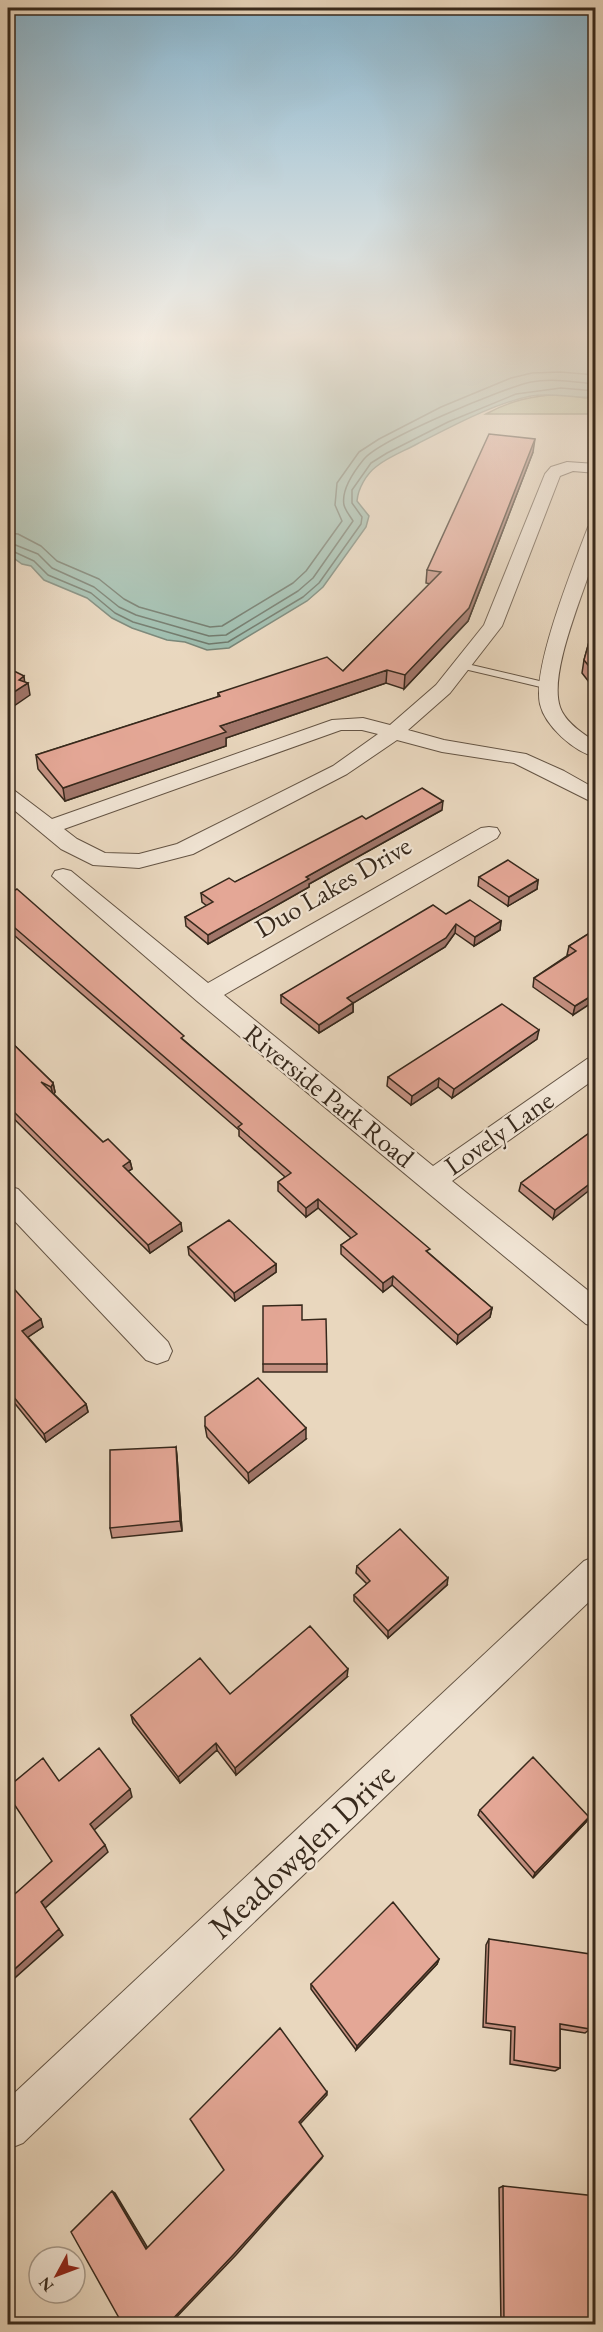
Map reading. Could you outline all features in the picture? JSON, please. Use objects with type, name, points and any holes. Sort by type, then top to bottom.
[{"type":"street","points":[[8,795],[69,844],[101,860],[139,861],[185,849],[340,770],[392,734],[443,689],[493,626],[553,474],[557,469],[568,466],[596,469]]},
{"type":"street","points":[[596,527],[554,653],[549,686],[549,705],[563,726],[596,751]]},
{"type":"street","points":[[48,828],[339,724],[363,724],[392,734],[442,746],[519,758],[557,775],[596,798]]},
{"type":"street","name":"Duo Lakes Drive","points":[[206,995],[489,833]]},
{"type":"street","name":"Riverside Park Road","points":[[63,876],[596,1315]]},
{"type":"street","name":"Lovely Lane","points":[[433,1180],[596,1065]]},
{"type":"street","points":[[8,1197],[156,1351]]},
{"type":"street","name":"Meadowglen Drive","points":[[8,2128],[596,1572]]},
{"type":"lane","points":[[463,666],[549,686]]},
{"type":"water","points":[[8,445],[415,445],[381,463],[366,477],[357,501],[369,516],[366,527],[323,587],[307,601],[229,648],[207,650],[132,628],[112,618],[87,598],[44,580],[31,566],[22,564],[8,554]]},
{"type":"building","points":[[484,445],[533,445],[469,608],[405,675],[387,670],[220,726],[226,732],[63,788],[36,755],[220,696],[218,693],[327,657],[343,671],[441,572],[427,570]]},
{"type":"building","points":[[596,617],[596,675],[584,660]]},
{"type":"building","points":[[8,668],[24,676],[19,680],[28,683],[8,696]]},
{"type":"building","points":[[422,788],[443,801],[306,877],[309,879],[208,935],[185,917],[213,902],[201,893],[229,878],[235,882],[362,816],[366,819]]},
{"type":"building","points":[[508,860],[538,880],[509,897],[479,877]]},
{"type":"building","points":[[17,889],[184,1036],[181,1038],[430,1249],[426,1251],[492,1308],[458,1335],[393,1276],[383,1283],[341,1245],[357,1234],[318,1199],[306,1208],[278,1182],[291,1173],[238,1127],[242,1124],[8,922],[8,894]]},
{"type":"building","points":[[470,900],[501,921],[475,937],[456,924],[446,938],[347,998],[353,1003],[319,1025],[281,995],[433,905],[446,914]]},
{"type":"building","points":[[596,929],[596,993],[575,1006],[534,978],[576,951],[569,946]]},
{"type":"building","points":[[502,1004],[539,1030],[454,1089],[439,1078],[412,1096],[388,1077]]},
{"type":"building","points":[[8,1039],[53,1083],[51,1087],[41,1082],[103,1142],[108,1139],[130,1161],[123,1166],[181,1223],[148,1245],[8,1106]]},
{"type":"building","points":[[596,1128],[596,1179],[555,1210],[521,1183]]},
{"type":"building","points":[[229,1220],[276,1264],[234,1293],[188,1247]]},
{"type":"building","points":[[8,1282],[41,1319],[22,1331],[86,1404],[44,1434],[8,1390],[8,1381],[11,1379],[8,1375]]},
{"type":"building","points":[[302,1305],[302,1320],[326,1319],[327,1364],[263,1364],[263,1306]]},
{"type":"building","points":[[258,1378],[306,1428],[248,1473],[205,1426],[205,1417]]},
{"type":"building","points":[[176,1447],[180,1521],[110,1528],[110,1450]]},
{"type":"building","points":[[400,1529],[448,1578],[388,1631],[354,1595],[370,1581],[357,1566]]},
{"type":"building","points":[[310,1626],[348,1669],[235,1768],[216,1743],[178,1777],[131,1715],[200,1658],[230,1694]]},
{"type":"building","points":[[99,1748],[130,1789],[90,1824],[105,1845],[41,1902],[59,1929],[8,1975],[8,1900],[52,1861],[8,1795],[8,1787],[43,1758],[59,1781]]},
{"type":"building","points":[[533,1757],[589,1817],[535,1873],[480,1810]]},
{"type":"building","points":[[393,1902],[439,1959],[357,2046],[311,1984]]},
{"type":"building","points":[[489,1939],[590,1954],[590,2029],[560,2024],[560,2068],[514,2060],[515,2027],[486,2023]]},
{"type":"building","points":[[280,2028],[327,2092],[299,2122],[323,2156],[167,2325],[123,2325],[87,2261],[87,2245],[78,2245],[71,2232],[112,2191],[146,2249],[224,2170],[190,2119]]},
{"type":"building","points":[[503,2186],[596,2196],[596,2325],[504,2325]]}]
